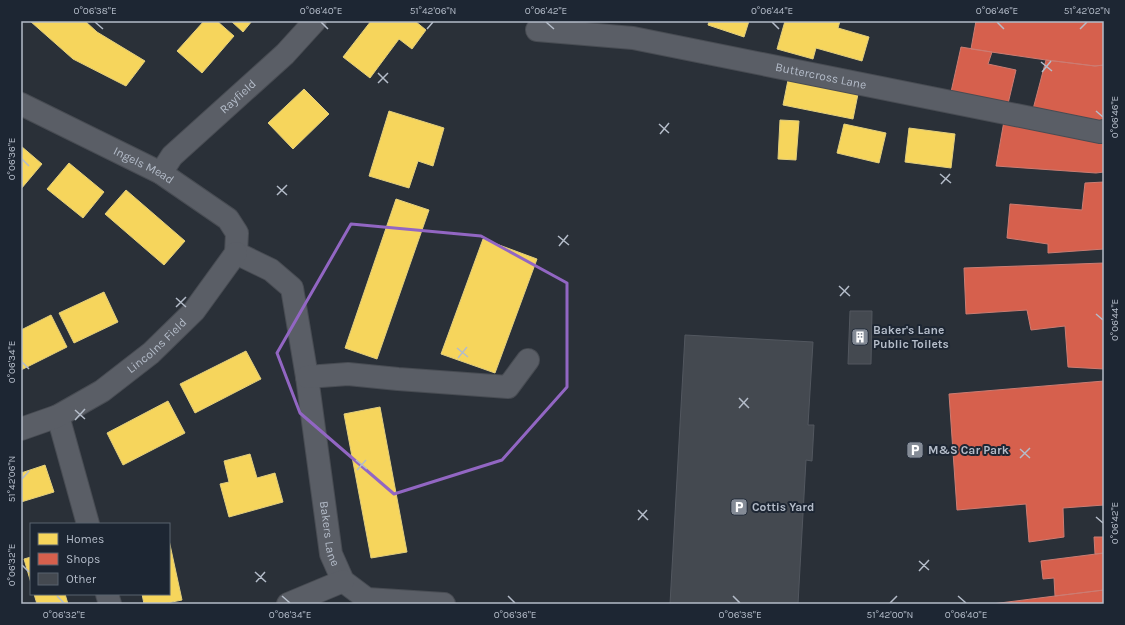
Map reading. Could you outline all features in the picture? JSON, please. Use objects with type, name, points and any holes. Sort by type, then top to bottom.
[{"type":"street","name":"Rayfield","points":[[161,173],[172,156],[285,54],[315,21]]},
{"type":"street","name":"Buttercross Lane","points":[[537,30],[633,38],[1085,129],[1104,131]]},
{"type":"street","name":"Ingels Mead","points":[[21,104],[161,173],[228,219],[237,233],[236,253]]},
{"type":"street","name":"Bakers Lane","points":[[236,253],[271,270],[292,288],[307,377],[331,554],[343,581],[367,599],[444,604]]},
{"type":"street","name":"Lincolns Field","points":[[21,429],[58,416],[102,391],[151,353],[194,311],[236,253]]},
{"type":"street","points":[[307,377],[348,374],[508,387],[528,360]]},
{"type":"street","points":[[58,416],[88,523]]},
{"type":"street","points":[[288,604],[343,581]]},
{"type":"highlighted area","points":[[351,224],[481,236],[567,283],[567,387],[502,460],[394,494],[300,413],[277,353]]},
{"type":"building: Homes","points":[[30,21],[85,21],[97,32],[145,61],[126,86],[73,59]]},
{"type":"building: Homes","points":[[204,21],[217,21],[234,36],[202,73],[177,51]]},
{"type":"building: Homes","points":[[231,21],[252,21],[243,32]]},
{"type":"building: Homes","points":[[371,21],[415,21],[426,30],[412,49],[399,39],[370,78],[343,57]]},
{"type":"building: Homes","points":[[709,21],[749,21],[744,37],[708,25]]},
{"type":"building: Homes","points":[[785,21],[840,21],[838,28],[869,37],[862,61],[816,48],[813,59],[777,49]]},
{"type":"building: Homes","points":[[788,80],[858,94],[853,119],[783,105]]},
{"type":"building: Homes","points":[[304,89],[329,114],[293,149],[268,123]]},
{"type":"building: Homes","points":[[389,111],[444,128],[433,166],[418,161],[409,188],[369,176]]},
{"type":"building: Homes","points":[[780,120],[799,121],[796,160],[778,159]]},
{"type":"building: Homes","points":[[844,124],[886,133],[879,163],[837,153]]},
{"type":"building: Homes","points":[[909,128],[955,134],[951,168],[905,162]]},
{"type":"building: Homes","points":[[21,146],[42,164],[21,189]]},
{"type":"building: Homes","points":[[69,163],[104,192],[83,218],[47,189]]},
{"type":"building: Homes","points":[[126,190],[185,241],[164,265],[105,214]]},
{"type":"building: Homes","points":[[396,199],[429,210],[377,359],[345,348]]},
{"type":"building: Homes","points":[[483,239],[537,259],[495,373],[441,354]]},
{"type":"building: Homes","points":[[104,292],[118,322],[74,343],[59,313]]},
{"type":"building: Homes","points":[[51,315],[67,347],[21,370],[21,330]]},
{"type":"building: Homes","points":[[246,351],[261,379],[195,413],[180,384]]},
{"type":"building: Homes","points":[[168,401],[185,433],[123,465],[107,433]]},
{"type":"building: Homes","points":[[380,407],[407,552],[371,558],[344,414]]},
{"type":"building: Homes","points":[[250,454],[257,478],[275,473],[283,502],[229,517],[220,484],[229,482],[224,461]]},
{"type":"building: Homes","points":[[45,465],[54,492],[21,502],[21,473]]},
{"type":"building: Homes","points":[[170,545],[182,600],[162,604],[144,604],[142,595],[170,595]]},
{"type":"building: Homes","points":[[30,557],[30,580],[24,559]]},
{"type":"building: Homes","points":[[34,595],[65,595],[68,604],[37,604]]},
{"type":"building: Shops","points":[[976,21],[1104,21],[1104,65],[1095,66],[971,49]]},
{"type":"building: Shops","points":[[961,47],[992,52],[988,64],[1016,70],[1007,108],[951,92]]},
{"type":"building: Shops","points":[[1046,60],[1095,66],[1104,65],[1104,125],[1032,113]]},
{"type":"building: Shops","points":[[1004,121],[1104,139],[1104,172],[1096,173],[996,166]]},
{"type":"building: Shops","points":[[1104,182],[1104,249],[1048,253],[1048,244],[1007,238],[1010,204],[1082,210],[1085,183]]},
{"type":"building: Shops","points":[[1104,263],[1104,369],[1068,367],[1065,326],[1031,330],[1027,310],[966,314],[964,268]]},
{"type":"building: Shops","points":[[1104,381],[1104,505],[1063,508],[1064,537],[1029,542],[1026,504],[957,510],[949,394]]},
{"type":"building: Shops","points":[[1094,537],[1104,537],[1104,553],[1095,554]]},
{"type":"building: Shops","points":[[1104,553],[1104,590],[1055,596],[1054,578],[1043,579],[1041,561]]},
{"type":"building: Shops","points":[[1104,590],[1104,604],[992,604],[1055,596]]},
{"type":"building: Other","name":"Baker's Lane Public Toilets","points":[[850,311],[872,311],[871,364],[848,364]]},
{"type":"building: Other","name":"Cottis Yard","points":[[685,335],[813,342],[808,425],[814,425],[812,461],[806,460],[798,604],[670,604]]},
{"type":"place","name":"Baker's Lane Public Toilets","points":[[860,337]]},
{"type":"place","name":"M&S Car Park","points":[[915,450]]},
{"type":"place","name":"Cottis Yard","points":[[739,507]]}]
